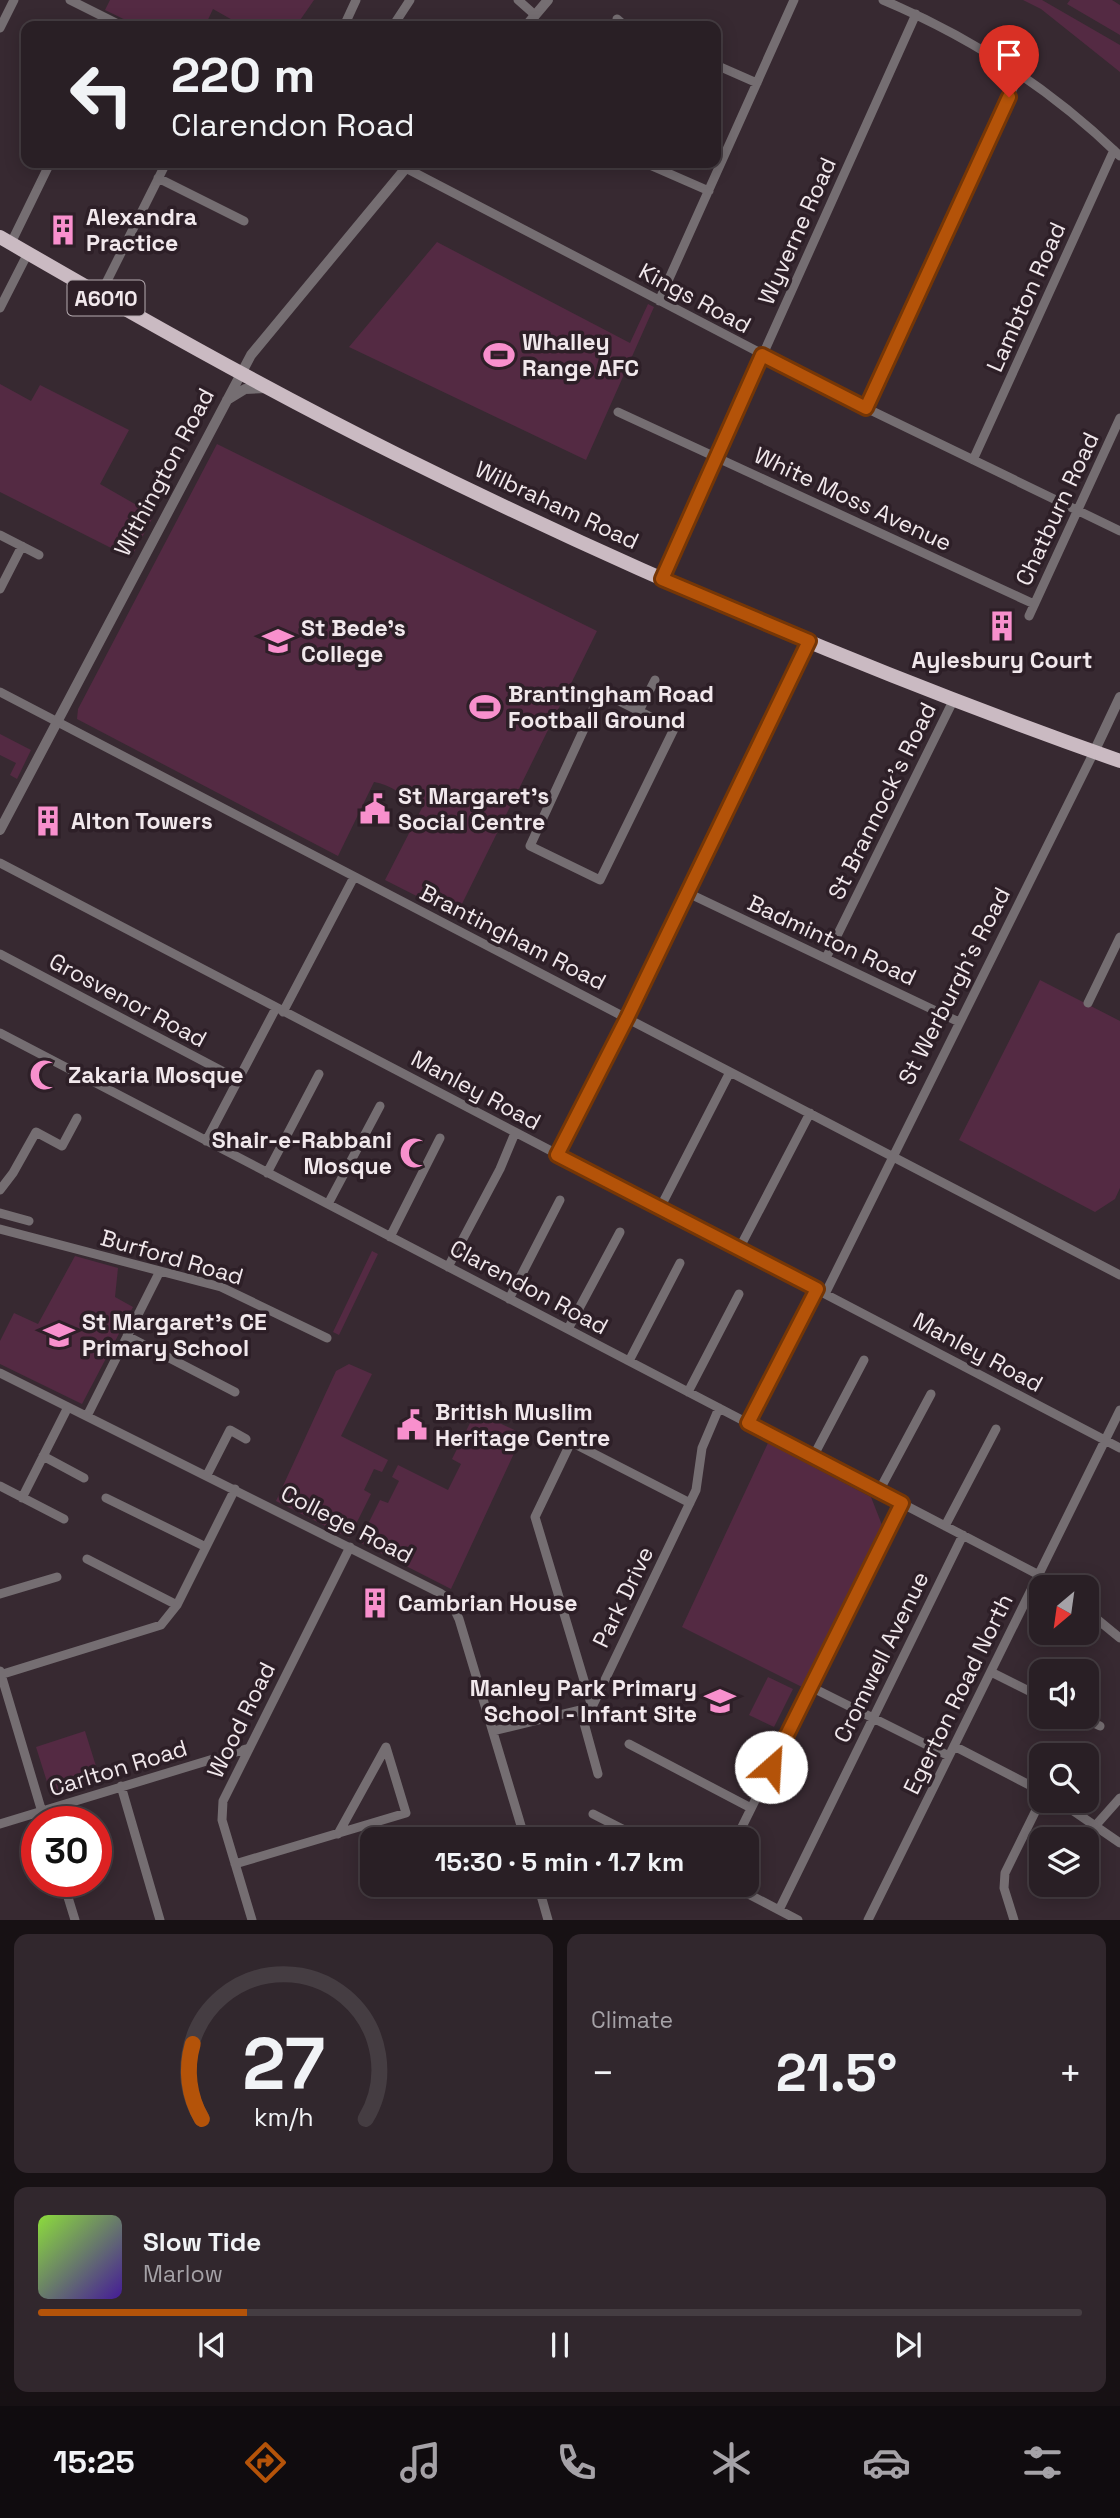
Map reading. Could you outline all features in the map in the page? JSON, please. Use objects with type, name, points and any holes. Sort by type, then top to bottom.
[{"type":"highway","name":"Wilbraham Road","points":[[5,240],[100,295],[396,454],[662,579],[954,699],[1120,761]]},
{"type":"street","points":[[0,28],[14,0]]},
{"type":"street","points":[[69,0],[109,21]]},
{"type":"street","points":[[346,21],[356,0]]},
{"type":"street","points":[[396,21],[411,0]]},
{"type":"street","points":[[518,0],[535,15]]},
{"type":"street","points":[[530,21],[548,0]]},
{"type":"street","points":[[721,164],[794,0]]},
{"type":"street","points":[[883,0],[966,38],[1020,73],[1117,153]]},
{"type":"street","name":"Wyverne Road","points":[[662,579],[916,14]]},
{"type":"street","points":[[721,67],[757,83]]},
{"type":"street","points":[[866,408],[1020,73]]},
{"type":"street","name":"Lambton Road","points":[[973,460],[1117,153]]},
{"type":"street","points":[[5,240],[47,168]]},
{"type":"street","points":[[100,295],[163,168]]},
{"type":"street","name":"Withington Road","points":[[0,830],[254,350],[401,168]]},
{"type":"street","name":"Kings Road","points":[[411,168],[762,355],[1120,531]]},
{"type":"street","points":[[656,168],[709,191]]},
{"type":"street","points":[[659,301],[719,168]]},
{"type":"street","points":[[158,178],[244,221]]},
{"type":"street","points":[[0,308],[28,253]]},
{"type":"street","points":[[226,401],[245,389],[273,389]]},
{"type":"street","name":"White Moss Avenue","points":[[618,412],[1034,604]]},
{"type":"street","name":"Chatburn Road","points":[[1029,616],[1120,418]]},
{"type":"street","points":[[0,535],[39,555]]},
{"type":"street","points":[[0,589],[22,546]]},
{"type":"street","points":[[557,1155],[627,1018],[809,641]]},
{"type":"street","points":[[639,711],[655,680]]},
{"type":"street","name":"Brantingham Road","points":[[0,692],[1120,1275]]},
{"type":"street","points":[[601,692],[639,711],[674,729],[600,880],[530,846],[601,692]]},
{"type":"street","name":"St Werburgh's Road","points":[[748,1423],[892,1156],[1120,697]]},
{"type":"street","name":"St Brannock's Road","points":[[826,958],[954,699]]},
{"type":"street","name":"Manley Road","points":[[0,863],[1120,1448]]},
{"type":"street","points":[[206,1141],[354,877]]},
{"type":"street","name":"Badminton Road","points":[[688,893],[959,1022]]},
{"type":"street","points":[[1088,1003],[1120,937]]},
{"type":"street","name":"Grosvenor Road","points":[[0,954],[239,1080]]},
{"type":"street","name":"Clarendon Road","points":[[0,1034],[1039,1575]]},
{"type":"street","points":[[660,1208],[730,1072]]},
{"type":"street","points":[[267,1173],[319,1074]]},
{"type":"street","points":[[328,1204],[380,1106]]},
{"type":"street","points":[[739,1248],[810,1114]]},
{"type":"street","points":[[0,1190],[36,1132],[62,1146],[77,1118]]},
{"type":"street","points":[[448,1267],[515,1133]]},
{"type":"street","points":[[390,1237],[440,1138]]},
{"type":"street","points":[[509,1299],[560,1200]]},
{"type":"street","points":[[0,1213],[29,1221]]},
{"type":"street","name":"Burford Road","points":[[0,1229],[221,1287],[327,1338]]},
{"type":"street","points":[[568,1329],[620,1232]]},
{"type":"street","points":[[629,1362],[680,1263]]},
{"type":"street","points":[[87,1416],[160,1271]]},
{"type":"street","points":[[688,1392],[739,1294]]},
{"type":"street","points":[[127,1336],[235,1392]]},
{"type":"street","points":[[813,1457],[864,1360]]},
{"type":"street","name":"College Road","points":[[0,1373],[350,1546],[450,1600],[459,1619],[521,1827]]},
{"type":"street","points":[[879,1491],[930,1394]]},
{"type":"street","points":[[22,1498],[68,1407]]},
{"type":"street","name":"Park Drive","points":[[592,1707],[690,1503],[699,1476],[705,1437],[719,1408]]},
{"type":"street","name":"Egerton Road North","points":[[1039,1575],[1120,1410]]},
{"type":"street","points":[[945,1526],[996,1429]]},
{"type":"street","points":[[207,1475],[230,1430],[246,1439]]},
{"type":"street","points":[[493,1731],[581,1712],[592,1707],[535,1517],[571,1443],[690,1503]]},
{"type":"street","points":[[43,1456],[84,1478]]},
{"type":"street","points":[[0,1486],[64,1519]]},
{"type":"street","points":[[40,1806],[0,1674],[161,1625],[177,1605],[235,1489]]},
{"type":"street","points":[[106,1498],[206,1547]]},
{"type":"street","points":[[742,1827],[902,1503]]},
{"type":"street","name":"Cromwell Avenue","points":[[779,1910],[963,1535]]},
{"type":"street","name":"Wood Road","points":[[252,1920],[222,1820],[223,1801],[246,1749],[350,1546]]},
{"type":"street","points":[[87,1559],[177,1605]]},
{"type":"street","points":[[0,1594],[57,1577]]},
{"type":"street","name":"Egerton Road North","points":[[868,1920],[1029,1595]]},
{"type":"street","points":[[1099,1620],[1120,1637]]},
{"type":"street","points":[[991,1672],[1029,1691]]},
{"type":"street","points":[[811,1687],[949,1756]]},
{"type":"street","points":[[581,1712],[598,1774]]},
{"type":"street","points":[[629,1744],[751,1808]]},
{"type":"street","points":[[954,1746],[1029,1785]]},
{"type":"street","points":[[235,1864],[338,1834],[406,1813],[386,1747],[338,1834]]},
{"type":"street","name":"Carlton Road","points":[[58,1806],[246,1749]]},
{"type":"street","points":[[121,1786],[160,1920]]},
{"type":"street","points":[[1096,1825],[1120,1798]]},
{"type":"street","points":[[1014,1920],[1004,1888],[1005,1873],[1035,1813]]},
{"type":"street","points":[[1078,1813],[1120,1843]]},
{"type":"street","points":[[593,1814],[618,1827]]},
{"type":"street","name":"Carlton Road","points":[[0,1824],[21,1818]]},
{"type":"street","points":[[68,1897],[75,1920]]},
{"type":"street","points":[[541,1897],[548,1920]]},
{"type":"street","points":[[754,1897],[798,1920]]},
{"type":"shaded area","points":[[110,0],[314,0],[299,21],[234,21],[213,9],[207,21],[128,21],[105,10]]},
{"type":"shaded area","points":[[1023,0],[1042,0],[1120,45],[1120,72],[1041,9]]},
{"type":"shaded area","points":[[1070,0],[1112,0],[1120,5],[1120,35],[1067,4]]},
{"type":"shaded area","name":"Whalley Range AFC","points":[[437,242],[630,343],[648,304],[654,307],[586,460],[349,347]]},
{"type":"shaded area","points":[[0,384],[31,401],[40,385],[129,430],[100,484],[154,515],[131,558],[0,492]]},
{"type":"shaded area","name":"St Bede's College","points":[[217,444],[597,631],[456,916],[385,880],[423,806],[392,788],[374,782],[338,856],[77,719],[78,709]]},
{"type":"shaded area","points":[[0,734],[31,750],[17,779],[10,775],[16,763],[0,755]]},
{"type":"shaded area","points":[[1040,980],[1120,1021],[1120,1188],[1115,1199],[1095,1212],[959,1140]]},
{"type":"shaded area","points":[[372,1251],[378,1254],[339,1335],[333,1332]]},
{"type":"shaded area","name":"St Margaret's CE Primary School","points":[[75,1256],[118,1268],[115,1297],[133,1307],[82,1404],[0,1364],[0,1341],[14,1313],[38,1324]]},
{"type":"shaded area","points":[[349,1364],[372,1374],[341,1436],[388,1460],[382,1472],[374,1469],[364,1490],[371,1494],[349,1538],[276,1501],[336,1371]]},
{"type":"shaded area","points":[[459,1404],[523,1434],[451,1589],[359,1542],[380,1500],[388,1503],[399,1481],[392,1477],[398,1465],[448,1490],[461,1464],[452,1459],[473,1417],[457,1408]]},
{"type":"shaded area","points":[[768,1443],[871,1497],[882,1525],[802,1687],[682,1627]]},
{"type":"shaded area","points":[[768,1677],[793,1689],[774,1727],[749,1715]]},
{"type":"shaded area","points":[[85,1731],[100,1779],[73,1789],[53,1789],[48,1785],[36,1747]]},
{"type":"place","name":"Alexandra Practice","points":[[63,230]]},
{"type":"place","name":"Whalley Range AFC","points":[[499,355]]},
{"type":"place","name":"Aylesbury Court","points":[[1002,626]]},
{"type":"place","name":"St Bede's College","points":[[278,641]]},
{"type":"place","name":"Brantingham Road Football Ground","points":[[485,707]]},
{"type":"place","name":"St Margaret's Social Centre","points":[[375,809]]},
{"type":"place","name":"Alton Towers","points":[[48,821]]},
{"type":"place","name":"Zakaria Mosque","points":[[45,1075]]},
{"type":"place","name":"Shair-e-Rabbani Mosque","points":[[415,1153]]},
{"type":"place","name":"St Margaret's CE Primary School","points":[[59,1335]]},
{"type":"place","name":"British Muslim Heritage Centre","points":[[412,1425]]},
{"type":"place","name":"Cambrian House","points":[[375,1603]]},
{"type":"place","name":"Manley Park Primary School - Infant Site","points":[[720,1701]]},
{"type":"route","points":[[771,1767],[902,1503],[748,1423],[817,1289],[557,1155],[627,1018],[809,641],[662,579],[762,355],[866,408],[1009,97]]}]
